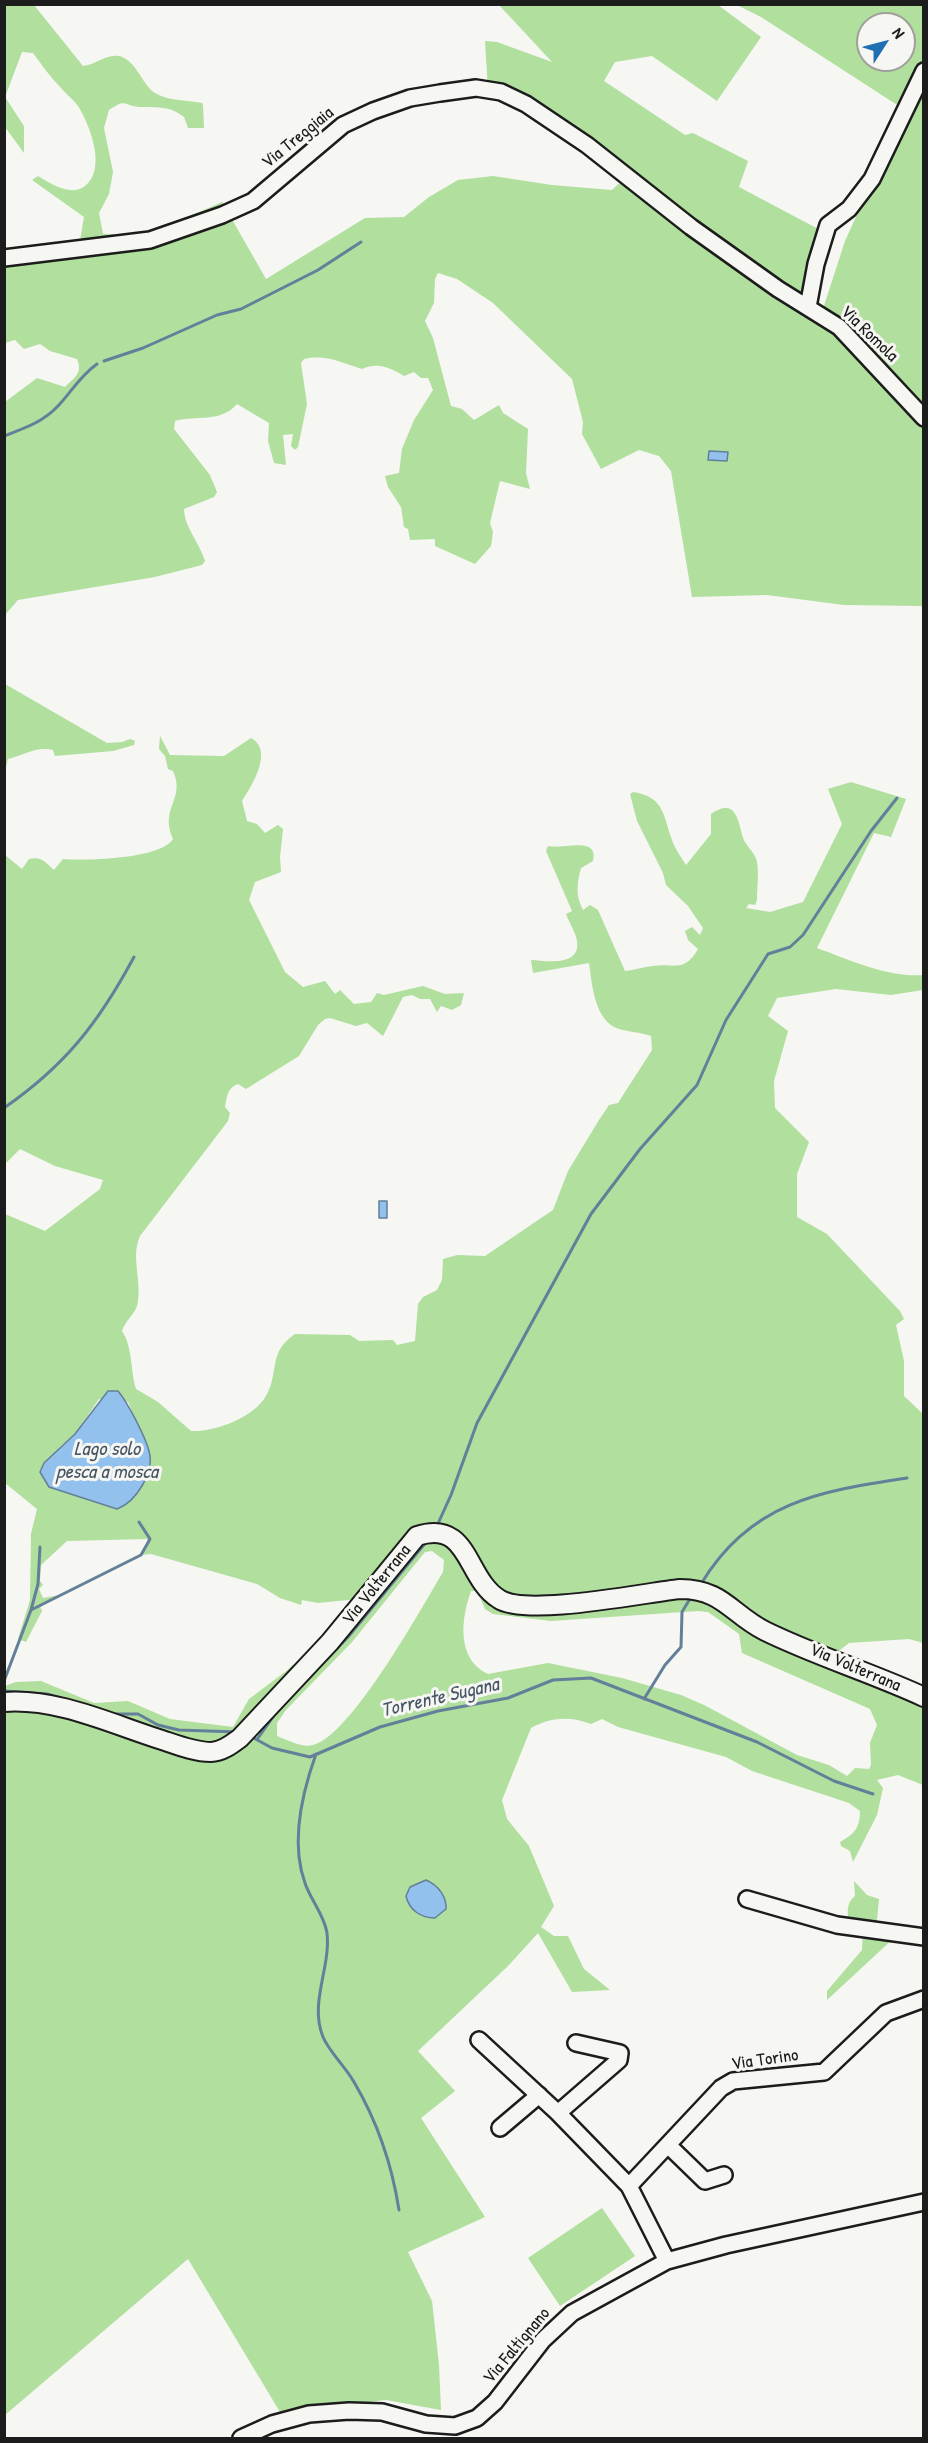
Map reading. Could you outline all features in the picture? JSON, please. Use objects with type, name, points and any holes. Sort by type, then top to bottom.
[{"type":"main road","name":"Via Volterrana","points":[[4,1702],[24,1701],[48,1704],[187,1748],[213,1753],[228,1747],[246,1732],[330,1642],[417,1536],[434,1532],[443,1532],[455,1540],[486,1587],[498,1599],[511,1605],[528,1608],[680,1589],[699,1589],[720,1598],[763,1630],[924,1697]]},
{"type":"street","points":[[808,307],[816,264],[828,225],[849,209],[872,179],[924,71]]},
{"type":"street","name":"Via Treggiaia","points":[[4,258],[150,240],[222,215],[253,201],[343,125],[410,98],[476,88],[501,92],[526,104],[586,145],[691,227],[808,307]]},
{"type":"street","name":"Via Romola","points":[[808,307],[839,327],[924,418]]},
{"type":"street","points":[[747,1899],[837,1925],[924,1937]]},
{"type":"street","name":"Via Torino","points":[[629,2186],[722,2088],[733,2081],[824,2072],[886,2013],[924,1999]]},
{"type":"street","points":[[479,2040],[558,2113],[629,2186],[667,2262]]},
{"type":"street","points":[[558,2113],[619,2060],[620,2053],[611,2049],[576,2043]]},
{"type":"street","points":[[500,2128],[539,2095]]},
{"type":"street","points":[[669,2146],[705,2181],[724,2175]]},
{"type":"street","name":"Via Faltignano","points":[[241,2439],[272,2424],[309,2414],[382,2412],[426,2424],[455,2426],[477,2418],[495,2402],[543,2340],[572,2313],[667,2262],[726,2245],[924,2202]]},
{"type":"green space","points":[[5,5],[34,5],[83,66],[119,56],[129,61],[147,86],[156,94],[202,103],[204,128],[188,128],[184,117],[168,109],[122,103],[109,110],[104,128],[113,172],[109,194],[99,213],[103,234],[136,235],[156,231],[222,202],[266,279],[365,218],[404,217],[429,197],[458,180],[493,176],[552,185],[612,190],[626,177],[587,145],[488,90],[485,41],[497,42],[552,62],[499,5],[718,5],[761,37],[717,101],[652,56],[615,62],[604,81],[685,135],[693,133],[748,161],[739,187],[822,231],[808,294],[821,315],[845,241],[905,110],[761,17],[737,5],[923,5],[923,606],[844,605],[767,595],[692,597],[671,471],[659,456],[639,450],[601,469],[582,434],[583,422],[572,379],[493,303],[457,279],[438,273],[435,279],[434,303],[425,321],[433,338],[451,406],[462,409],[474,420],[499,405],[503,413],[528,429],[526,473],[530,489],[500,481],[490,523],[493,532],[491,546],[475,564],[435,546],[435,539],[410,540],[408,529],[404,527],[401,507],[388,487],[385,476],[399,473],[402,449],[414,420],[433,390],[428,378],[421,378],[414,372],[404,376],[383,366],[362,369],[334,360],[312,358],[304,359],[301,363],[307,404],[298,447],[295,450],[291,446],[293,434],[283,435],[286,465],[274,463],[268,441],[269,423],[237,404],[224,414],[175,421],[174,429],[210,475],[217,492],[214,497],[184,509],[189,528],[205,561],[202,565],[155,577],[18,600],[5,615],[5,402],[37,378],[65,387],[77,374],[79,364],[77,359],[50,351],[40,344],[24,349],[15,340],[5,343],[5,258],[79,247],[84,217],[32,180],[38,176],[67,190],[79,189],[92,178],[96,158],[91,135],[78,106],[33,53],[22,52],[5,97]]},
{"type":"green space","points":[[5,97],[24,126],[24,153],[5,127]]},
{"type":"green space","points":[[5,684],[107,743],[130,739],[135,741],[134,745],[113,751],[55,756],[53,750],[36,750],[8,759],[5,771]]},
{"type":"green space","points":[[160,736],[170,755],[224,756],[251,738],[258,744],[261,751],[259,768],[242,801],[247,821],[257,824],[265,833],[278,825],[283,829],[281,872],[255,882],[249,900],[285,972],[303,987],[325,981],[335,994],[340,990],[354,1004],[371,1002],[377,993],[384,995],[423,986],[445,994],[464,993],[461,1005],[452,1010],[441,1006],[437,1012],[430,999],[420,999],[412,995],[403,997],[383,1036],[367,1023],[356,1026],[330,1018],[325,1019],[318,1025],[299,1056],[246,1089],[238,1084],[230,1090],[225,1107],[230,1113],[228,1121],[140,1236],[136,1253],[139,1288],[137,1306],[122,1331],[130,1352],[136,1389],[158,1402],[191,1431],[211,1429],[233,1422],[260,1404],[270,1387],[281,1348],[295,1334],[350,1335],[359,1341],[393,1340],[397,1345],[415,1341],[418,1304],[423,1297],[437,1290],[442,1280],[443,1259],[457,1255],[485,1256],[553,1210],[568,1171],[599,1120],[609,1105],[618,1103],[652,1050],[651,1036],[619,1029],[604,1018],[593,991],[589,963],[533,973],[531,960],[561,961],[574,955],[577,949],[577,941],[566,914],[572,911],[546,851],[548,846],[578,845],[590,848],[593,861],[581,868],[578,884],[579,899],[583,910],[590,905],[598,910],[625,971],[653,966],[679,965],[688,961],[698,949],[688,940],[685,931],[692,927],[700,935],[703,928],[688,906],[666,885],[663,873],[637,821],[630,794],[633,792],[643,795],[657,803],[674,846],[686,865],[711,834],[711,814],[720,809],[728,808],[733,811],[745,842],[757,862],[757,900],[755,905],[749,904],[746,908],[770,912],[803,902],[842,824],[828,789],[851,782],[906,799],[891,837],[874,833],[817,948],[883,971],[923,975],[923,990],[891,995],[836,989],[777,998],[768,1016],[788,1031],[774,1081],[775,1108],[809,1142],[797,1174],[797,1217],[827,1234],[900,1311],[904,1319],[896,1325],[904,1361],[904,1396],[923,1414],[923,1643],[909,1639],[849,1643],[831,1657],[923,1697],[923,1785],[898,1775],[877,1780],[883,1788],[877,1815],[853,1862],[850,1851],[841,1846],[840,1842],[853,1833],[858,1826],[860,1811],[849,1803],[752,1771],[726,1757],[618,1727],[602,1719],[591,1724],[568,1719],[553,1720],[531,1728],[502,1800],[507,1819],[529,1846],[554,1906],[541,1927],[554,1936],[568,1936],[584,1969],[610,1990],[572,1992],[538,1933],[509,1965],[418,2051],[455,2091],[421,2118],[485,2217],[408,2252],[432,2301],[441,2410],[386,2400],[333,2406],[283,2417],[188,2259],[5,2415],[5,1686],[16,1682],[41,1681],[94,1703],[128,1701],[170,1719],[233,1727],[249,1699],[285,1672],[344,1620],[358,1599],[318,1603],[302,1600],[301,1605],[280,1598],[257,1584],[151,1554],[141,1555],[148,1544],[147,1539],[67,1541],[41,1565],[40,1581],[43,1585],[39,1589],[43,1598],[65,1594],[40,1606],[42,1611],[26,1642],[18,1639],[30,1600],[31,1534],[37,1509],[5,1483],[5,1214],[45,1231],[100,1189],[103,1180],[55,1166],[20,1149],[5,1164],[5,855],[22,869],[29,859],[37,858],[43,860],[54,870],[63,859],[88,860],[139,855],[166,846],[173,839],[169,819],[177,789],[173,771],[168,769],[165,756],[159,749]],"holes":[[[99,1399],[128,1402],[149,1451],[116,1509],[49,1487],[59,1448],[75,1434]],[[432,1551],[444,1560],[443,1572],[403,1640],[365,1696],[329,1736],[313,1745],[299,1745],[277,1736],[277,1723],[286,1710],[352,1642],[425,1552]],[[471,1591],[477,1591],[485,1609],[493,1614],[551,1621],[708,1612],[739,1634],[742,1653],[870,1709],[877,1725],[870,1743],[871,1765],[869,1769],[855,1768],[847,1776],[829,1765],[797,1755],[704,1705],[681,1695],[622,1678],[548,1663],[488,1674],[470,1659],[466,1649],[464,1626]]]},
{"type":"green space","points":[[854,1881],[867,1895],[879,1899],[876,1930],[895,1937],[827,2000],[827,1991],[862,1950],[863,1928],[849,1926],[848,1910],[855,1896]]},
{"type":"green space","points":[[602,2208],[635,2256],[560,2306],[528,2258]]},
{"type":"water","points":[[709,451],[728,452],[727,461],[708,460]]},
{"type":"water","points":[[379,1201],[387,1201],[387,1218],[379,1218]]},
{"type":"water","name":"Lago solo pesca a mosca","points":[[108,1391],[118,1391],[126,1403],[144,1437],[150,1459],[147,1477],[137,1493],[117,1509],[49,1487],[40,1472],[44,1463],[75,1434]]},
{"type":"water","points":[[426,1880],[438,1888],[445,1900],[446,1909],[435,1918],[425,1917],[416,1912],[406,1896],[410,1887]]},
{"type":"waterway","points":[[104,361],[143,348],[217,315],[241,309],[318,270],[361,242]]},
{"type":"waterway","points":[[4,436],[46,416],[97,364]]},
{"type":"waterway","points":[[436,1528],[451,1495],[477,1423],[591,1214],[640,1149],[697,1085],[726,1020],[768,954],[790,947],[803,935],[871,831],[897,798]]},
{"type":"waterway","points":[[4,1108],[46,1075],[79,1041],[108,1002],[134,957]]},
{"type":"waterway","points":[[701,1584],[720,1556],[742,1535],[765,1518],[790,1505],[845,1489],[907,1478]]},
{"type":"waterway","points":[[31,1610],[141,1555],[150,1539],[139,1522]]},
{"type":"waterway","points":[[310,1676],[348,1637],[427,1541]]},
{"type":"waterway","points":[[4,1681],[31,1610],[38,1584],[40,1547]]},
{"type":"waterway","points":[[644,1699],[665,1665],[681,1647],[682,1612],[691,1597]]},
{"type":"waterway","name":"Torrente Sugana","points":[[250,1736],[272,1748],[310,1757],[380,1727],[438,1711],[508,1698],[553,1680],[591,1678],[757,1742],[834,1781],[873,1794]]},
{"type":"waterway","name":"Torrente Sugana","points":[[4,1691],[47,1694],[82,1704]]},
{"type":"waterway","points":[[258,1738],[280,1707]]},
{"type":"waterway","name":"Torrente Sugana","points":[[111,1714],[138,1714],[158,1725],[179,1730],[238,1732]]},
{"type":"waterway","points":[[316,1754],[302,1801],[298,1851],[305,1883],[327,1933],[326,1959],[319,1998],[319,2024],[326,2043],[354,2082],[376,2128],[388,2160],[399,2210]]}]
